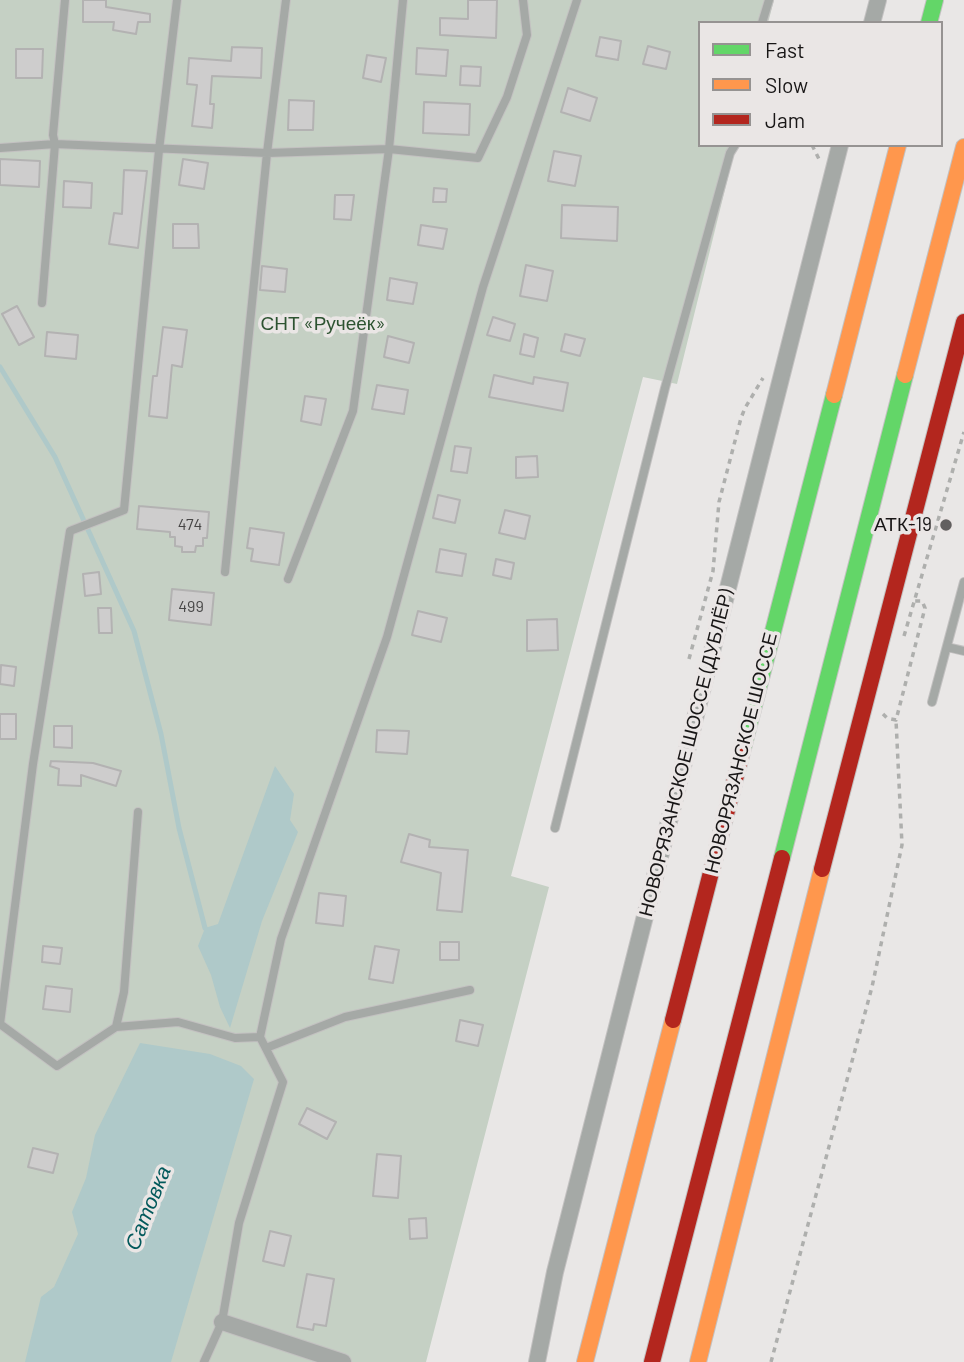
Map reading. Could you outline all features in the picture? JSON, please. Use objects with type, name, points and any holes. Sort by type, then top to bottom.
[{"type":"main road","points":[[930,21],[935,0]]},
{"type":"main road","name":"НОВОРЯЗАНСКОЕ ШОССЕ","points":[[586,1362],[897,147]]},
{"type":"main road","points":[[652,1362],[964,147]]},
{"type":"main road","points":[[698,1362],[953,375],[964,322]]},
{"type":"street","points":[[873,21],[878,0]]},
{"type":"street","name":"НОВОРЯЗАНСКОЕ ШОССЕ (ДУБЛЁР)","points":[[537,1362],[555,1272],[839,147]]},
{"type":"street","points":[[222,1322],[343,1362]]},
{"type":"lane","points":[[42,303],[65,0]]},
{"type":"lane","points":[[177,0],[159,150],[124,510],[70,531],[33,764],[0,1024],[57,1066],[116,1027],[178,1022],[235,1038],[260,1037]]},
{"type":"lane","points":[[225,572],[267,153],[286,0]]},
{"type":"lane","points":[[288,579],[353,411],[389,149],[403,0]]},
{"type":"lane","points":[[0,148],[55,144],[267,153],[389,149],[478,158],[507,97],[527,35],[523,0]]},
{"type":"lane","points":[[204,1362],[222,1322],[239,1223],[283,1082],[260,1037],[281,939],[387,637],[483,287],[577,0]]},
{"type":"lane","points":[[763,21],[769,0]]},
{"type":"lane","points":[[555,828],[665,387],[733,147]]},
{"type":"lane","points":[[932,702],[964,582]]},
{"type":"lane","points":[[947,647],[964,651]]},
{"type":"lane","points":[[116,1027],[124,992],[138,812]]},
{"type":"lane","points":[[266,1048],[345,1017],[470,990]]},
{"type":"path","points":[[813,147],[822,170]]},
{"type":"path","points":[[689,659],[713,571],[719,502],[741,418],[764,376]]},
{"type":"path","points":[[912,610],[964,432]]},
{"type":"path","points":[[771,1362],[872,987],[902,845],[896,720],[925,608],[922,601],[915,601]]},
{"type":"path","points":[[886,705],[884,716],[896,720]]},
{"type":"green space","name":"СНТ «Ручеёк»","points":[[0,0],[774,0],[769,21],[698,21],[698,147],[736,147],[677,384],[643,377],[511,876],[549,887],[426,1362],[0,1362]]},
{"type":"water","points":[[275,766],[294,794],[290,820],[298,832],[262,921],[230,1028],[198,946],[205,928],[218,924]]},
{"type":"water","name":"Сатовка","points":[[140,1043],[210,1054],[241,1066],[254,1079],[171,1362],[25,1362],[41,1297],[54,1287],[78,1234],[72,1212],[86,1178],[95,1135]]},
{"type":"building","points":[[83,0],[106,0],[106,7],[150,14],[150,22],[138,22],[136,34],[113,30],[114,22],[83,22]]},
{"type":"building","points":[[468,0],[497,0],[496,38],[440,35],[440,18],[468,19]]},
{"type":"building","points":[[600,37],[621,41],[618,60],[596,56]]},
{"type":"building","points":[[648,46],[670,52],[666,69],[643,64]]},
{"type":"building","points":[[232,47],[262,48],[261,78],[212,76],[212,128],[192,126],[197,85],[187,84],[189,58],[231,61]]},
{"type":"building","points":[[417,48],[448,50],[446,76],[416,74]]},
{"type":"building","points":[[16,49],[43,49],[42,78],[16,78]]},
{"type":"building","points":[[367,55],[386,58],[381,82],[363,78]]},
{"type":"building","points":[[461,66],[481,67],[480,86],[460,85]]},
{"type":"building","points":[[568,88],[597,98],[590,121],[561,112]]},
{"type":"building","points":[[289,100],[314,101],[313,130],[288,130]]},
{"type":"building","points":[[424,102],[470,104],[469,135],[423,133]]},
{"type":"building","points":[[554,151],[581,156],[575,186],[548,181]]},
{"type":"building","points":[[0,159],[40,161],[39,187],[0,185]]},
{"type":"building","points":[[183,159],[208,163],[204,189],[179,185]]},
{"type":"building","points":[[124,170],[147,171],[138,248],[109,244],[114,213],[122,214]]},
{"type":"building","points":[[64,181],[92,183],[91,208],[63,207]]},
{"type":"building","points":[[434,188],[447,189],[446,202],[433,202]]},
{"type":"building","points":[[335,195],[354,195],[351,220],[334,219]]},
{"type":"building","points":[[562,205],[618,207],[617,241],[561,238]]},
{"type":"building","points":[[173,224],[198,224],[199,248],[173,248]]},
{"type":"building","points":[[421,225],[447,229],[443,249],[418,245]]},
{"type":"building","points":[[526,265],[553,271],[547,301],[520,296]]},
{"type":"building","points":[[262,266],[287,269],[285,292],[260,290]]},
{"type":"building","points":[[390,278],[417,283],[413,304],[387,300]]},
{"type":"building","points":[[17,306],[34,337],[19,345],[2,314]]},
{"type":"building","points":[[493,317],[515,324],[510,341],[487,335]]},
{"type":"building","points":[[163,327],[187,330],[182,367],[172,365],[167,418],[149,416],[153,376],[157,376]]},
{"type":"building","points":[[47,332],[78,335],[76,359],[45,356]]},
{"type":"building","points":[[524,334],[538,338],[534,357],[520,354]]},
{"type":"building","points":[[565,334],[585,339],[580,356],[561,351]]},
{"type":"building","points":[[388,336],[414,343],[409,363],[384,357]]},
{"type":"building","points":[[494,375],[533,384],[534,377],[568,383],[563,411],[489,397]]},
{"type":"building","points":[[377,385],[408,390],[404,414],[372,409]]},
{"type":"building","points":[[305,396],[326,399],[321,425],[301,421]]},
{"type":"building","points":[[455,446],[471,448],[467,473],[451,471]]},
{"type":"building","points":[[537,456],[538,477],[516,478],[516,457]]},
{"type":"building","points":[[438,495],[460,500],[455,523],[433,518]]},
{"type":"building","points":[[139,506],[209,512],[207,538],[203,538],[203,546],[196,546],[195,552],[182,552],[182,547],[175,546],[175,537],[170,537],[170,532],[137,529]]},
{"type":"building","points":[[505,510],[530,516],[525,539],[499,533]]},
{"type":"building","points":[[250,528],[284,533],[279,565],[251,561],[253,549],[247,548]]},
{"type":"building","points":[[440,549],[466,554],[462,576],[436,572]]},
{"type":"building","points":[[496,559],[514,563],[511,579],[493,575]]},
{"type":"building","points":[[99,572],[101,594],[85,596],[83,574]]},
{"type":"building","points":[[172,589],[214,593],[211,625],[169,620]]},
{"type":"building","points":[[98,608],[111,608],[112,633],[99,633]]},
{"type":"building","points":[[418,611],[447,618],[441,642],[412,635]]},
{"type":"building","points":[[557,619],[558,650],[527,651],[527,620]]},
{"type":"building","points":[[1,665],[16,667],[14,686],[0,684]]},
{"type":"building","points":[[0,714],[16,714],[16,739],[0,739]]},
{"type":"building","points":[[54,726],[72,726],[72,748],[54,747]]},
{"type":"building","points":[[377,730],[409,731],[407,754],[376,752]]},
{"type":"building","points":[[51,761],[93,763],[121,771],[116,786],[81,775],[81,786],[58,785],[59,769],[50,766]]},
{"type":"building","points":[[409,834],[430,840],[429,847],[468,850],[462,912],[437,910],[441,873],[401,862]]},
{"type":"building","points":[[319,893],[346,896],[343,926],[316,923]]},
{"type":"building","points":[[440,942],[459,942],[459,960],[440,960]]},
{"type":"building","points":[[43,946],[62,948],[60,964],[42,962]]},
{"type":"building","points":[[375,946],[399,950],[393,983],[369,979]]},
{"type":"building","points":[[46,986],[72,989],[70,1012],[43,1009]]},
{"type":"building","points":[[460,1020],[483,1025],[478,1046],[456,1041]]},
{"type":"building","points":[[307,1108],[336,1122],[327,1139],[299,1124]]},
{"type":"building","points":[[33,1148],[58,1154],[53,1173],[28,1167]]},
{"type":"building","points":[[377,1154],[401,1156],[398,1198],[373,1196]]},
{"type":"building","points":[[426,1218],[427,1238],[410,1239],[409,1219]]},
{"type":"building","points":[[270,1231],[291,1236],[284,1266],[263,1261]]},
{"type":"building","points":[[307,1274],[334,1279],[326,1326],[314,1324],[313,1330],[297,1327]]},
{"type":"waterway","points":[[0,367],[55,457],[134,631],[161,734],[179,828],[205,928]]},
{"type":"traffic: fast","points":[[930,21],[935,0]]},
{"type":"traffic: fast","points":[[782,858],[905,375]]},
{"type":"traffic: fast","points":[[743,748],[834,395]]},
{"type":"traffic: slow","points":[[834,395],[897,147]]},
{"type":"traffic: slow","points":[[905,375],[964,147]]},
{"type":"traffic: slow","points":[[698,1362],[822,869]]},
{"type":"traffic: slow","points":[[585,1362],[673,1020]]},
{"type":"traffic: jam","points":[[822,869],[964,322]]},
{"type":"traffic: jam","points":[[673,1020],[743,748]]},
{"type":"traffic: jam","points":[[652,1362],[782,858]]},
{"type":"place","name":"АТК-19","points":[[946,525]]}]
